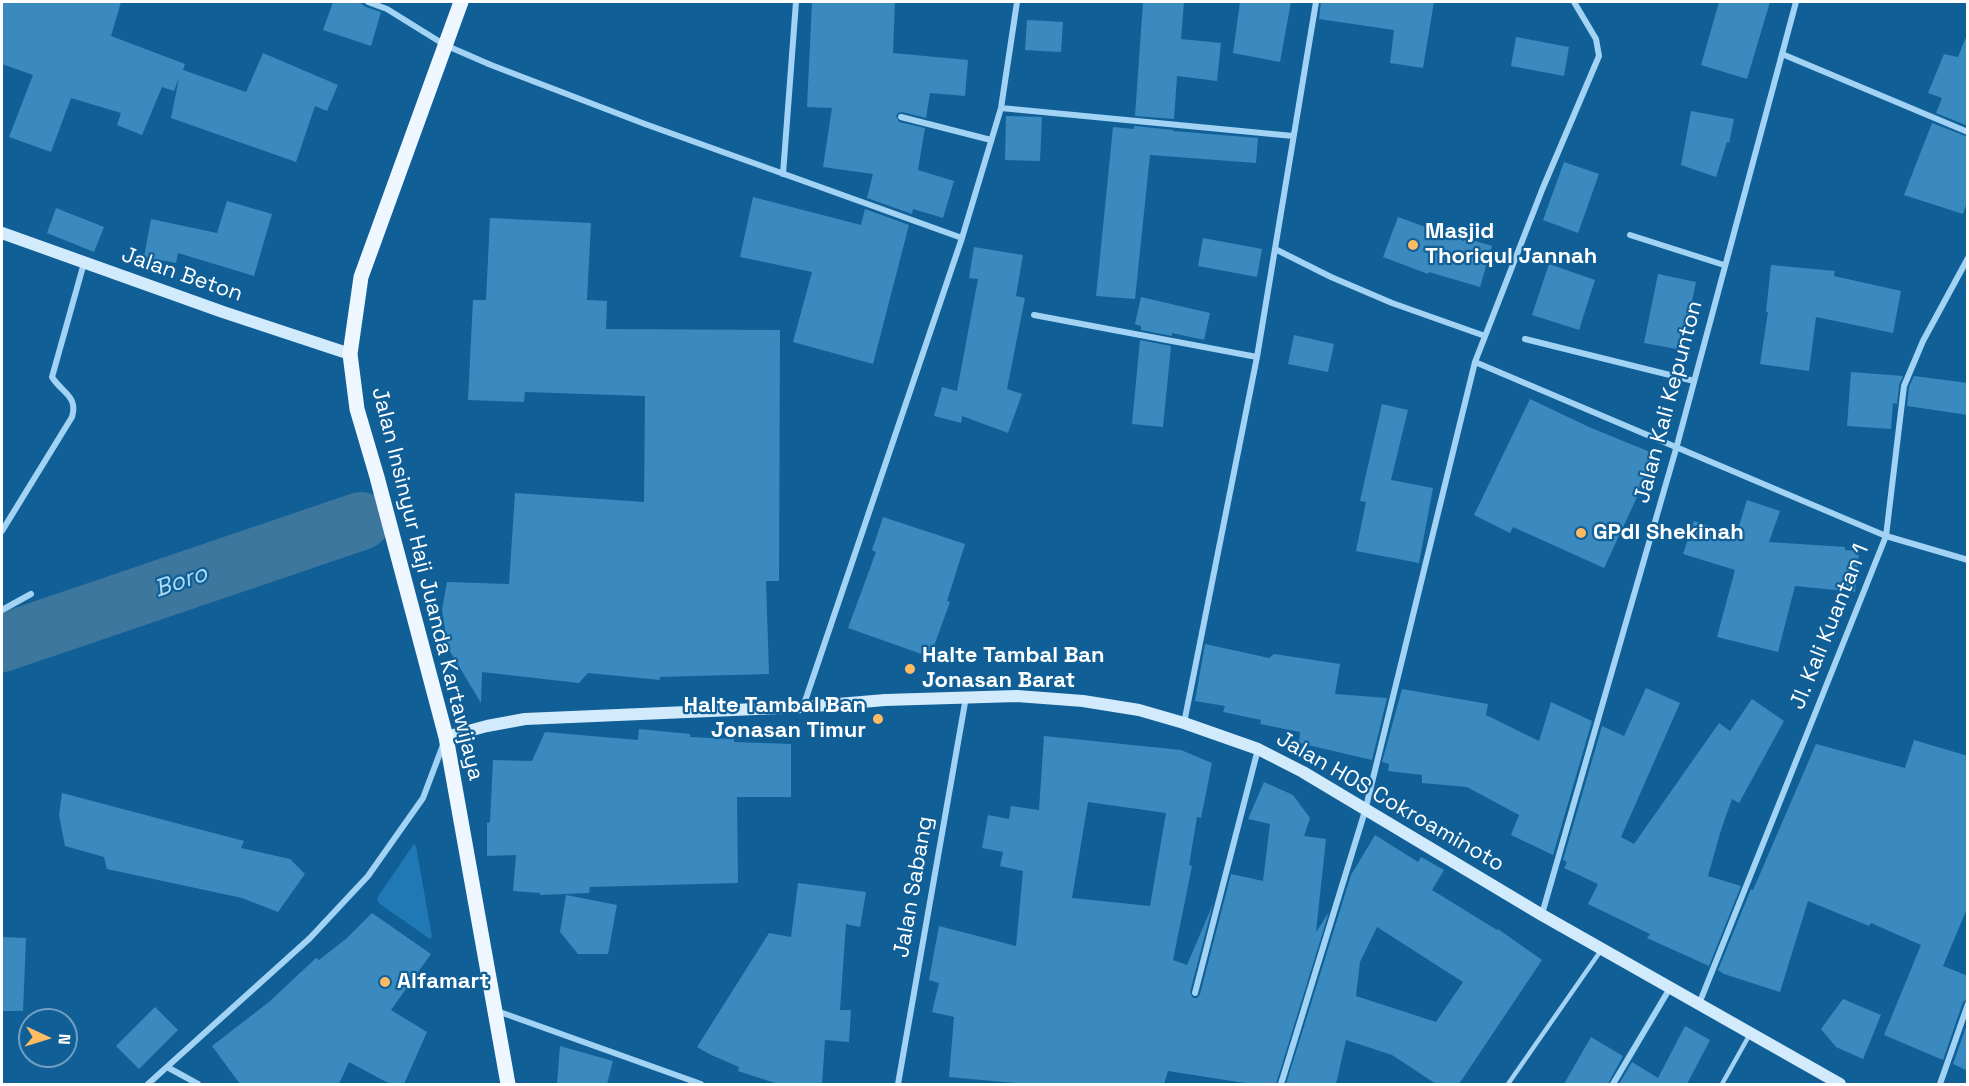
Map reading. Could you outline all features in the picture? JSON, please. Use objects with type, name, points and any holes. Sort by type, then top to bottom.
[{"type":"main road","name":"Jalan Insinyur Haji Juanda Kartawijaya","points":[[461,2],[361,277],[350,354],[357,410],[378,477],[446,737],[508,1084]]},
{"type":"main road","name":"Jalan Beton","points":[[2,233],[223,312],[350,354]]},
{"type":"main road","name":"Jalan HOS Cokroaminoto","points":[[446,737],[525,719],[803,708],[885,700],[966,696],[1017,696],[1083,701],[1139,710],[1185,723],[1258,749],[1303,772],[1542,915],[1840,1084]]},
{"type":"street","points":[[368,2],[387,9],[445,45],[521,77],[962,238]]},
{"type":"street","points":[[783,174],[796,2]]},
{"type":"street","points":[[803,708],[962,238],[1001,108],[1017,2]]},
{"type":"street","points":[[1185,723],[1257,357],[1317,2]]},
{"type":"street","points":[[1281,1084],[1365,811],[1475,362],[1542,190],[1599,56],[1596,39],[1574,2]]},
{"type":"street","name":"Jalan Kali Kepunton","points":[[1542,915],[1676,449],[1796,2]]},
{"type":"street","points":[[1782,54],[1968,132]]},
{"type":"street","points":[[1001,108],[1293,136]]},
{"type":"street","points":[[901,117],[991,140]]},
{"type":"street","points":[[1630,235],[1724,265]]},
{"type":"street","points":[[1275,249],[1331,277],[1392,303],[1485,336]]},
{"type":"street","name":"Jl. Kali Kuantan 1","points":[[1698,1005],[1886,536],[1904,386],[1923,340],[1968,258]]},
{"type":"street","points":[[2,531],[72,417],[75,407],[73,400],[52,377],[84,263]]},
{"type":"street","points":[[1034,315],[1257,357]]},
{"type":"street","points":[[1525,339],[1694,381]]},
{"type":"street","points":[[1475,362],[1886,536],[1968,560]]},
{"type":"street","points":[[2,610],[31,594]]},
{"type":"street","name":"Jalan Sabang","points":[[898,1084],[966,696]]},
{"type":"street","points":[[148,1084],[310,938],[368,876],[423,798],[446,737]]},
{"type":"street","points":[[1195,993],[1258,749]]},
{"type":"street","points":[[1613,1084],[1670,988]]},
{"type":"street","points":[[1940,1084],[1968,1004]]},
{"type":"street","points":[[496,1011],[701,1084]]},
{"type":"street","points":[[167,1068],[198,1084]]},
{"type":"lane","points":[[1508,1084],[1602,949]]},
{"type":"lane","points":[[1722,1084],[1750,1034]]},
{"type":"shaded area","points":[[414,844],[432,937],[430,939],[377,900]]},
{"type":"building","points":[[2,2],[121,2],[111,36],[185,64],[183,70],[246,92],[263,53],[338,85],[327,111],[315,106],[296,162],[171,118],[179,78],[174,91],[162,87],[142,135],[117,125],[121,113],[71,98],[51,152],[9,137],[33,75],[2,64]]},
{"type":"building","points":[[333,2],[359,2],[381,12],[371,46],[323,30]]},
{"type":"building","points":[[812,2],[895,2],[893,53],[968,60],[965,96],[930,93],[926,118],[902,112],[896,116],[899,122],[925,128],[918,170],[954,181],[943,218],[913,209],[912,214],[867,198],[873,174],[823,167],[832,108],[807,107]]},
{"type":"building","points":[[1143,2],[1184,2],[1181,39],[1221,43],[1217,81],[1177,76],[1174,119],[1135,116]]},
{"type":"building","points":[[1240,2],[1291,2],[1280,62],[1233,53]]},
{"type":"building","points":[[1321,2],[1434,2],[1423,68],[1390,63],[1394,30],[1319,19]]},
{"type":"building","points":[[1719,2],[1770,2],[1747,79],[1701,65]]},
{"type":"building","points":[[1027,20],[1063,22],[1061,52],[1025,50]]},
{"type":"building","points":[[1516,37],[1569,47],[1564,76],[1511,66]]},
{"type":"building","points":[[1968,37],[1968,126],[1936,113],[1942,98],[1928,93],[1944,54],[1958,57]]},
{"type":"building","points":[[1691,111],[1734,119],[1729,143],[1727,142],[1716,177],[1681,165]]},
{"type":"building","points":[[1006,116],[1042,117],[1040,161],[1005,160]]},
{"type":"building","points":[[1932,123],[1968,137],[1968,199],[1963,214],[1904,195]]},
{"type":"building","points":[[1134,126],[1258,138],[1256,163],[1150,155],[1135,299],[1096,296],[1113,127],[1134,129]]},
{"type":"building","points":[[1564,162],[1599,174],[1578,233],[1543,220]]},
{"type":"building","points":[[753,197],[861,225],[865,209],[909,225],[873,364],[793,342],[812,272],[740,257]]},
{"type":"building","points":[[227,201],[272,214],[254,276],[178,253],[176,263],[144,257],[151,219],[217,233]]},
{"type":"building","points":[[56,208],[104,227],[94,252],[47,233]]},
{"type":"building","points":[[1398,217],[1464,241],[1465,238],[1492,246],[1480,287],[1429,272],[1428,274],[1383,257]]},
{"type":"building","points":[[490,218],[591,223],[587,300],[607,301],[606,329],[780,330],[779,581],[766,581],[769,674],[660,677],[660,680],[588,673],[579,683],[482,672],[481,703],[448,648],[442,610],[447,582],[509,584],[515,493],[644,502],[645,396],[525,392],[524,402],[468,400],[473,300],[486,300]]},
{"type":"building","points":[[1203,238],[1262,249],[1257,277],[1198,266]]},
{"type":"building","points":[[974,247],[1023,255],[1016,296],[1025,298],[1007,389],[1022,394],[1008,433],[962,416],[961,423],[934,416],[942,387],[957,391],[978,279],[969,278]]},
{"type":"building","points":[[1549,264],[1595,280],[1579,330],[1532,315]]},
{"type":"building","points":[[1771,265],[1835,271],[1834,276],[1901,291],[1893,333],[1816,317],[1809,371],[1760,364],[1768,312],[1766,312]]},
{"type":"building","points":[[1658,274],[1696,282],[1682,350],[1644,343]]},
{"type":"building","points":[[1141,297],[1210,313],[1204,340],[1172,333],[1172,336],[1141,330],[1141,326],[1135,324]]},
{"type":"building","points":[[1294,335],[1334,344],[1328,372],[1288,364]]},
{"type":"building","points":[[1140,340],[1171,346],[1163,427],[1132,424]]},
{"type":"building","points":[[1851,372],[1903,376],[1899,385],[1897,404],[1893,403],[1891,429],[1847,426]]},
{"type":"building","points":[[1914,376],[1968,383],[1968,415],[1907,406],[1909,387]]},
{"type":"building","points":[[1530,399],[1589,427],[1655,454],[1604,568],[1513,527],[1510,533],[1474,515]]},
{"type":"building","points":[[1382,404],[1408,410],[1391,480],[1433,488],[1419,563],[1356,551],[1366,502],[1360,501]]},
{"type":"building","points":[[1747,500],[1780,511],[1769,542],[1845,547],[1845,550],[1859,551],[1855,592],[1795,586],[1778,652],[1717,637],[1735,570],[1683,554],[1694,521],[1736,535]]},
{"type":"building","points":[[883,517],[965,544],[947,601],[950,602],[930,657],[848,628],[876,552],[872,550]]},
{"type":"building","points":[[1205,644],[1269,658],[1274,654],[1340,664],[1335,694],[1387,698],[1372,760],[1299,743],[1300,732],[1260,724],[1261,720],[1223,712],[1225,706],[1195,701]]},
{"type":"building","points":[[1646,688],[1680,703],[1621,837],[1634,844],[1719,723],[1730,731],[1752,699],[1784,721],[1739,803],[1732,799],[1721,830],[1708,876],[1741,886],[1709,966],[1647,938],[1650,934],[1588,904],[1598,884],[1564,868],[1567,862],[1563,860],[1602,726],[1624,736]]},
{"type":"building","points":[[1402,689],[1488,704],[1486,715],[1539,741],[1551,702],[1592,721],[1553,855],[1511,835],[1519,815],[1467,787],[1422,783],[1422,775],[1388,771],[1389,764],[1382,762]]},
{"type":"building","points":[[639,729],[690,734],[690,737],[734,739],[734,742],[791,744],[791,797],[737,797],[738,883],[590,887],[589,893],[540,895],[540,893],[513,891],[516,855],[487,856],[487,823],[490,822],[493,760],[532,761],[545,732],[638,740]]},
{"type":"building","points":[[1044,736],[1181,750],[1212,763],[1201,818],[1197,817],[1189,865],[1192,866],[1173,960],[1187,965],[1213,904],[1190,992],[1193,998],[1197,998],[1200,994],[1231,874],[1263,881],[1270,824],[1248,819],[1264,782],[1293,795],[1310,818],[1304,836],[1326,839],[1316,932],[1329,912],[1276,1084],[1251,1084],[1168,1071],[1164,1084],[1014,1084],[949,1077],[954,1017],[932,1012],[939,983],[929,980],[939,926],[1016,946],[1023,871],[1000,866],[1003,852],[982,848],[988,815],[1009,819],[1011,806],[1039,810]],"holes":[[[1088,802],[1166,813],[1150,906],[1072,898]]]},
{"type":"building","points":[[1914,740],[1968,756],[1968,906],[1943,966],[1968,976],[1968,999],[1963,1002],[1943,1060],[1884,1035],[1921,945],[1871,923],[1869,926],[1808,901],[1780,992],[1718,970],[1751,889],[1753,890],[1816,744],[1905,768]]},
{"type":"building","points":[[62,793],[244,841],[241,848],[290,859],[305,874],[278,912],[242,898],[107,869],[104,857],[65,846],[59,815]]},
{"type":"building","points":[[1375,835],[1418,862],[1421,857],[1444,870],[1432,890],[1498,929],[1542,960],[1459,1084],[1436,1084],[1392,1055],[1346,1040],[1336,1084],[1286,1084],[1351,875]],"holes":[[[1377,927],[1463,982],[1436,1022],[1356,996],[1360,962]]]},
{"type":"building","points":[[798,883],[866,892],[860,927],[846,924],[840,1010],[851,1010],[849,1042],[825,1040],[822,1084],[778,1084],[738,1071],[739,1067],[697,1047],[769,933],[791,937]]},
{"type":"building","points":[[566,895],[617,905],[608,954],[578,954],[560,932]]},
{"type":"building","points":[[372,913],[431,954],[391,1010],[427,1032],[404,1084],[390,1084],[349,1062],[339,1084],[240,1084],[212,1046],[269,1002],[316,958],[319,960],[347,938]]},
{"type":"building","points":[[2,937],[26,938],[23,1008],[18,1008],[18,1011],[2,1011]]},
{"type":"building","points":[[1843,999],[1881,1015],[1863,1059],[1836,1047],[1821,1029]]},
{"type":"building","points":[[155,1007],[178,1030],[139,1069],[116,1046]]},
{"type":"building","points":[[1968,1021],[1968,1071],[1953,1064]]},
{"type":"building","points":[[1685,1026],[1710,1040],[1687,1084],[1619,1084],[1632,1062],[1658,1078]]},
{"type":"building","points":[[1591,1037],[1623,1056],[1608,1084],[1564,1084]]},
{"type":"building","points":[[560,1046],[613,1061],[607,1084],[557,1084]]},
{"type":"waterway","name":"Boro","points":[[2,643],[361,521]]},
{"type":"place","name":"Masjid Thoriqul Jannah","points":[[1413,245]]},
{"type":"place","name":"GPdI Shekinah","points":[[1581,533]]},
{"type":"place","name":"Halte Tambal Ban Jonasan Barat","points":[[910,669]]},
{"type":"place","name":"Halte Tambal Ban Jonasan Timur","points":[[878,719]]},
{"type":"place","name":"Alfamart","points":[[385,982]]}]
